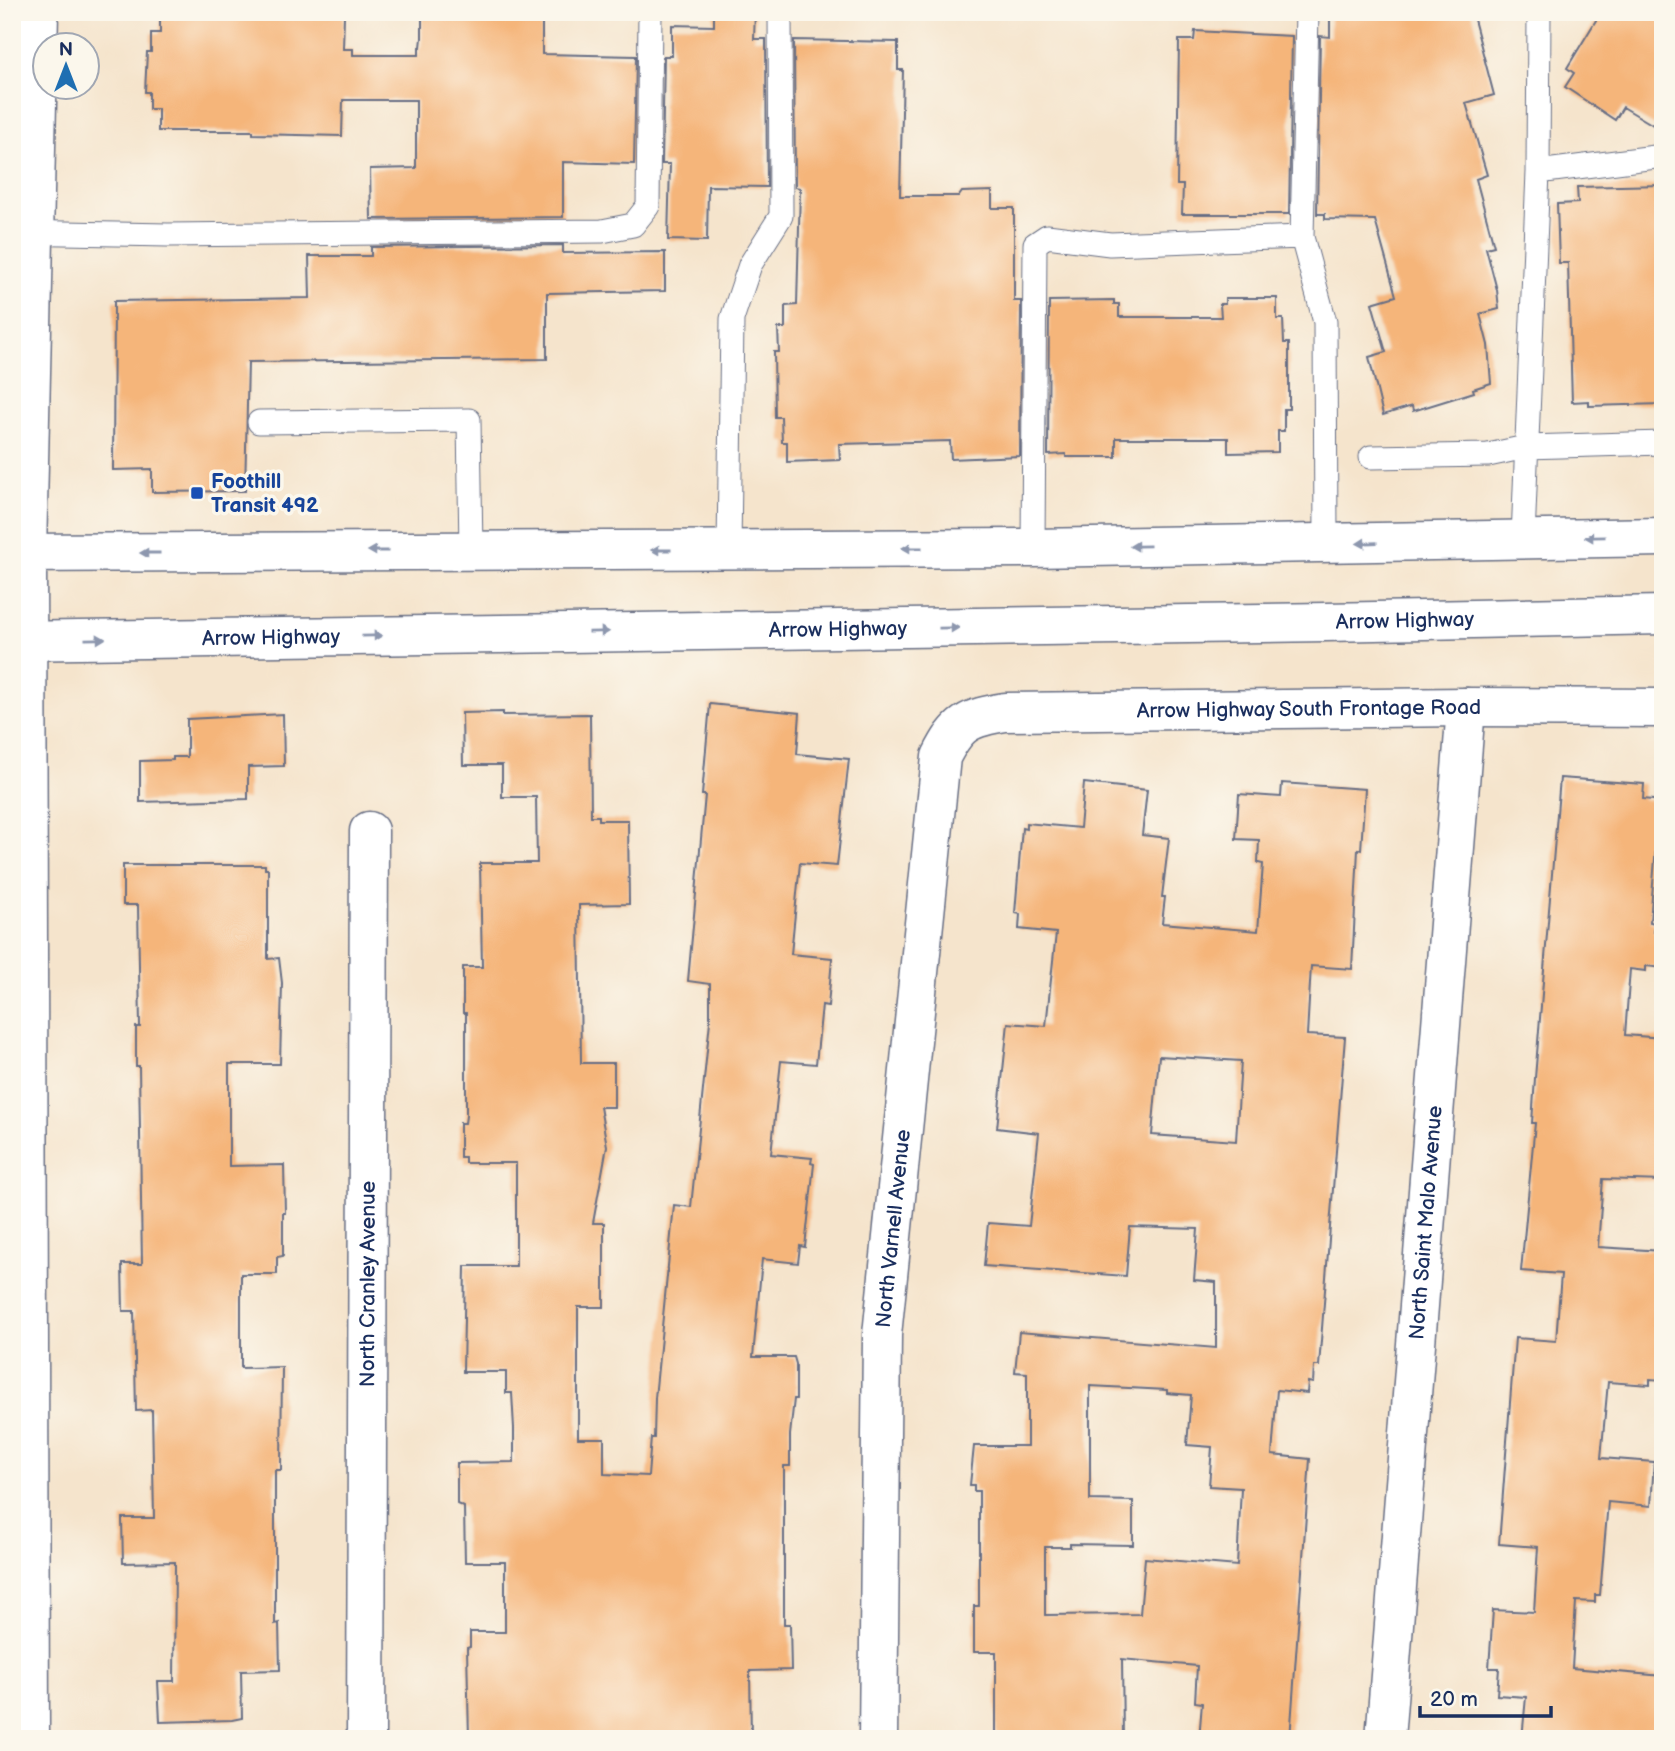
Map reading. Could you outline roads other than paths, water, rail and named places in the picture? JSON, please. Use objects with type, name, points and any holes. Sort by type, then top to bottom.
[{"type":"street","points":[[30,1739],[20,553],[24,232],[39,12]]},
{"type":"street","points":[[20,553],[1033,548],[1663,537]]},
{"type":"street","name":"Arrow Highway","points":[[20,640],[1663,615]]},
{"type":"street","name":"Arrow Highway South Frontage Road","points":[[959,727],[981,716],[1005,712],[1466,707],[1663,708]]},
{"type":"street","name":"North Saint Malo Avenue","points":[[1385,1739],[1466,707]]},
{"type":"street","name":"North Varnell Avenue","points":[[878,1739],[882,1335],[941,757],[959,727]]},
{"type":"street","name":"North Cranley Avenue","points":[[366,1739],[369,831]]},
{"type":"lane","points":[[24,232],[167,235],[602,231],[633,225],[648,206],[650,12]]},
{"type":"lane","points":[[729,550],[732,319],[750,265],[780,216],[780,12]]},
{"type":"lane","points":[[1307,12],[1302,237],[1325,322],[1326,544]]},
{"type":"lane","points":[[1523,538],[1538,172],[1539,12]]},
{"type":"lane","points":[[1538,172],[1663,156]]},
{"type":"lane","points":[[1033,548],[1035,244],[1047,236],[1110,244],[1302,237]]},
{"type":"lane","points":[[259,422],[469,420],[471,551]]},
{"type":"lane","points":[[1371,457],[1488,455],[1526,447],[1663,443]]},
{"type":"place","name":"Foothill Transit 492","points":[[197,493]]}]
